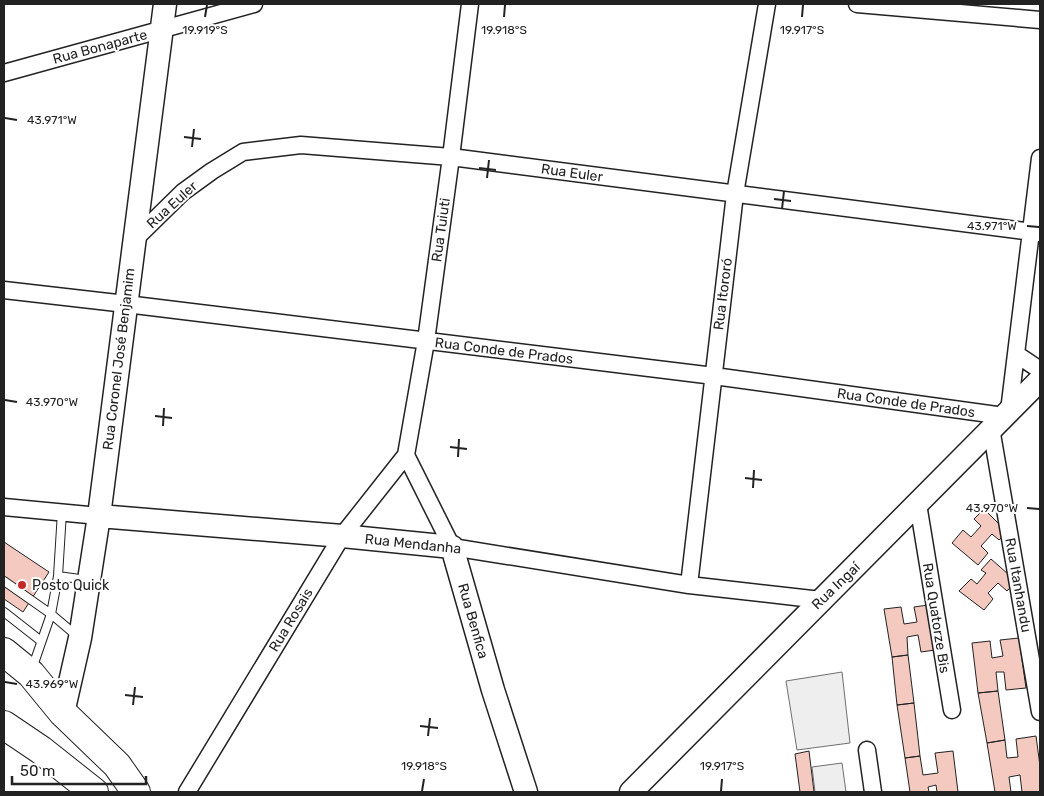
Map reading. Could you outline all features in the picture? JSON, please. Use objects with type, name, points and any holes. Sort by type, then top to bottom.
[{"type":"highway","points":[[4,652],[31,674],[63,713],[117,765],[136,792]]},
{"type":"highway","points":[[4,725],[41,750],[94,792]]},
{"type":"street","name":"Rua Coronel José Benjamim","points":[[63,713],[80,638],[99,516],[165,4]]},
{"type":"street","name":"Rua Bonaparte","points":[[4,73],[254,4]]},
{"type":"street","name":"Rua Tuiuti","points":[[406,455],[426,341],[470,4]]},
{"type":"street","name":"Rua Itororó","points":[[689,585],[735,194],[767,4]]},
{"type":"street","points":[[857,4],[1040,20]]},
{"type":"street","name":"Rua Euler","points":[[134,240],[184,192],[212,171],[243,152],[301,146],[451,157],[1036,232]]},
{"type":"street","name":"Rua Itanhandu","points":[[1040,158],[1036,232],[1016,354],[1001,418],[1040,712]]},
{"type":"street","name":"Rua Conde de Prados","points":[[4,290],[714,376],[1001,418]]},
{"type":"street","points":[[1016,354],[1040,370]]},
{"type":"street","name":"Rua Ingaí","points":[[631,792],[821,600],[919,515],[1001,418],[1040,380]]},
{"type":"street","name":"Rua Rosais","points":[[187,792],[342,536],[406,455]]},
{"type":"street","name":"Rua Benfica","points":[[406,455],[452,547],[493,690],[526,792]]},
{"type":"street","name":"Rua Mendanha","points":[[4,507],[452,547],[689,585],[821,600]]},
{"type":"street","name":"Rua Quatorze Bis","points":[[919,515],[952,710]]},
{"type":"street","points":[[867,750],[873,792]]},
{"type":"lane","points":[[31,674],[51,614],[58,576],[62,512]]},
{"type":"lane","points":[[58,576],[89,580]]},
{"type":"lane","points":[[4,581],[51,614],[80,638]]},
{"type":"lane","points":[[4,612],[41,641]]},
{"type":"shaded area","points":[[842,672],[850,743],[797,750],[786,681]]},
{"type":"shaded area","points":[[842,763],[846,792],[815,792],[812,767]]},
{"type":"building","points":[[984,509],[1007,532],[999,540],[992,534],[981,546],[988,553],[978,565],[952,543],[963,530],[971,537],[981,526],[974,519]]},
{"type":"building","name":"Posto Quick","points":[[4,542],[49,572],[23,612],[4,599]]},
{"type":"building","points":[[991,559],[1016,581],[1007,591],[998,583],[988,593],[993,599],[984,610],[959,591],[971,579],[977,584],[986,573],[981,570]]},
{"type":"building","points":[[928,605],[935,650],[921,652],[918,635],[907,637],[908,655],[892,657],[884,609],[901,607],[904,624],[917,622],[914,607]]},
{"type":"building","points":[[1019,638],[1026,688],[1006,690],[1004,672],[996,672],[998,691],[978,693],[972,643],[990,641],[992,658],[1003,656],[1000,640]]},
{"type":"building","points":[[908,655],[914,703],[897,705],[892,657]]},
{"type":"building","points":[[998,691],[1005,740],[987,743],[978,693]]},
{"type":"building","points":[[914,703],[920,756],[905,758],[897,705]]},
{"type":"building","points":[[1036,736],[1040,766],[1040,792],[1022,792],[1020,775],[1009,777],[1011,792],[995,792],[987,743],[1005,740],[1007,758],[1018,757],[1016,739]]},
{"type":"building","points":[[809,751],[814,792],[800,792],[795,754]]},
{"type":"building","points":[[953,751],[958,792],[937,792],[936,785],[928,787],[929,792],[910,792],[905,758],[920,756],[923,775],[938,773],[935,753]]},
{"type":"place","name":"Posto Quick","points":[[22,585]]}]
